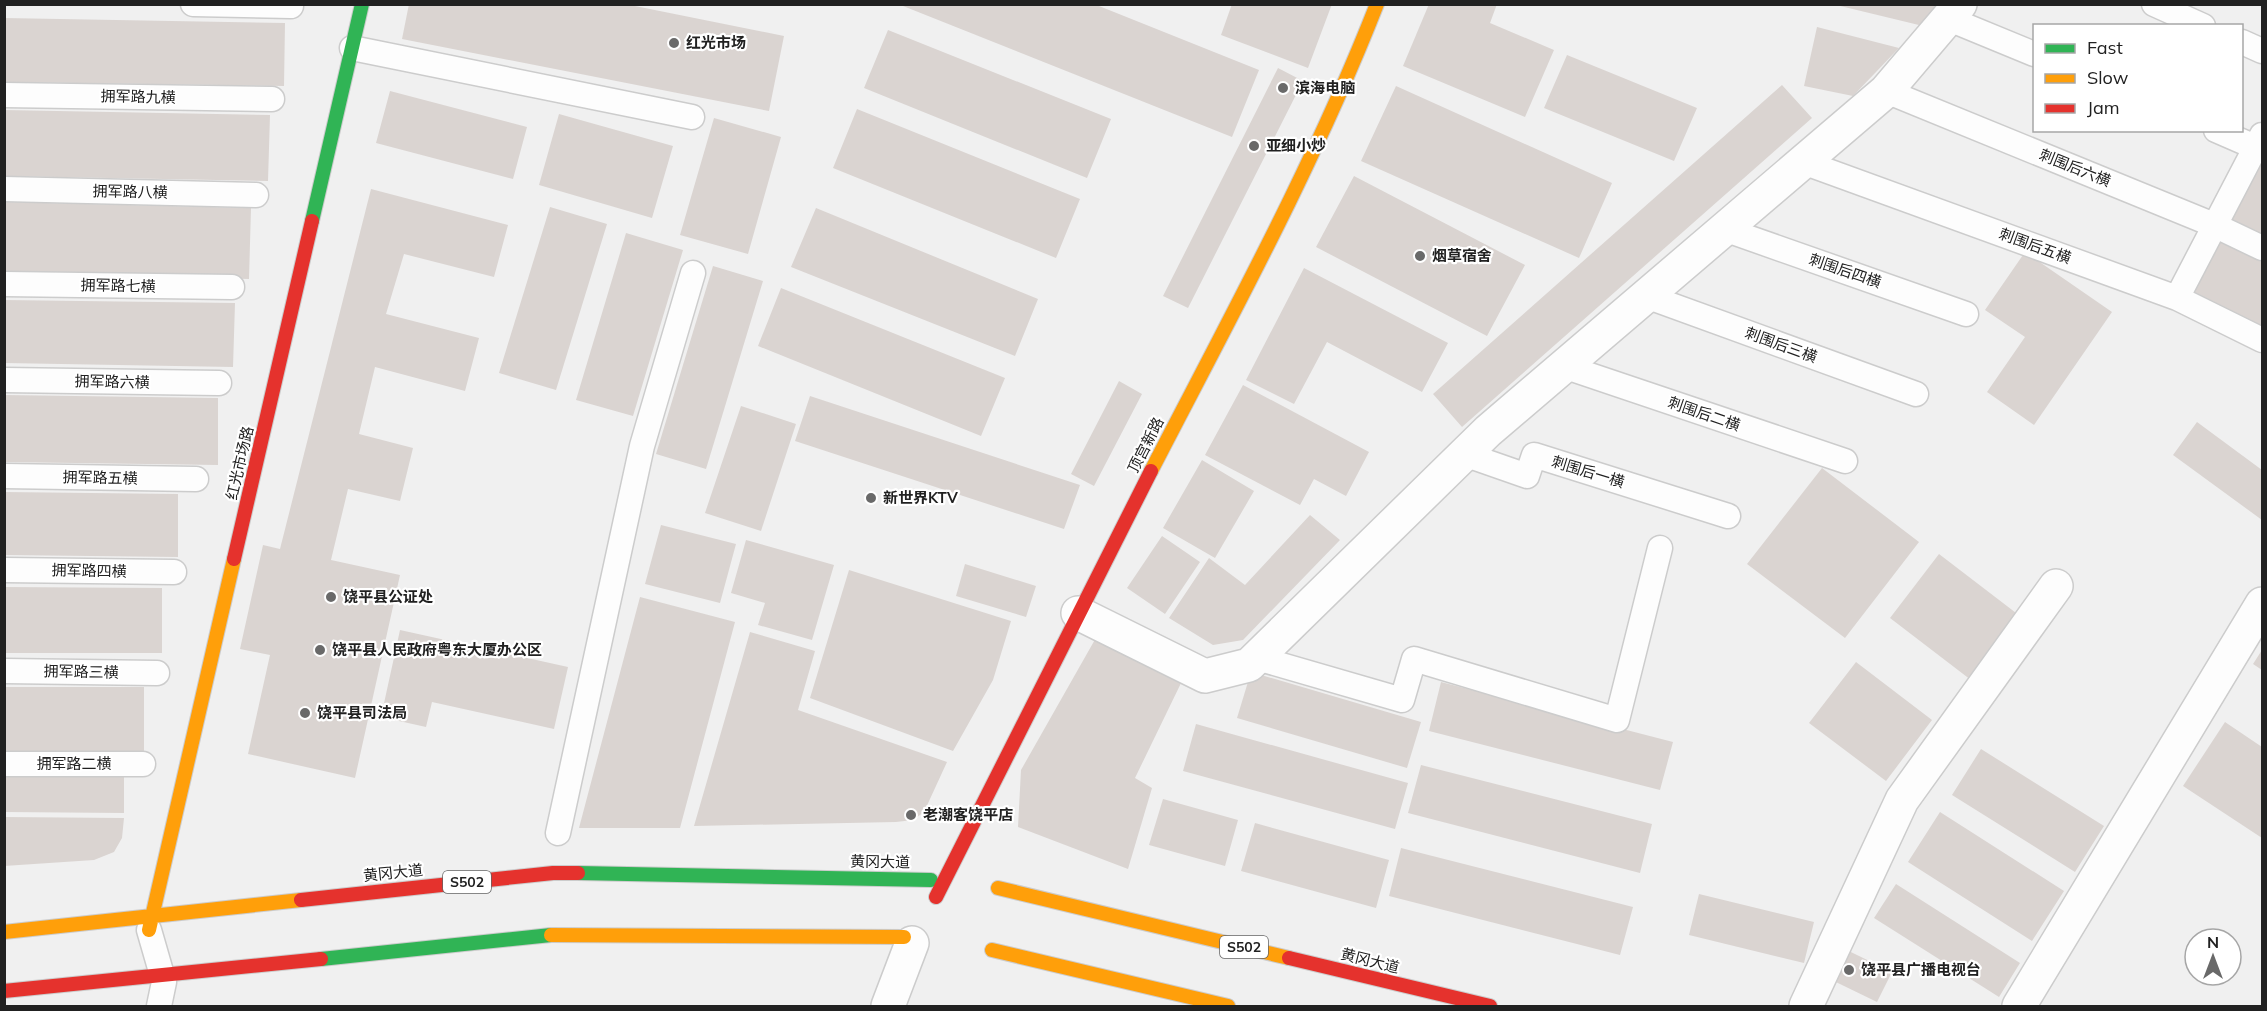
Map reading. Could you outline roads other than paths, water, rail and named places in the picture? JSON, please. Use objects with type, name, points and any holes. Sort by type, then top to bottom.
[{"type":"main road","name":"红光市场路","points":[[149,930],[362,4]]},
{"type":"main road","name":"顶宫新路","points":[[936,897],[1078,613],[1248,284],[1355,63],[1377,4]]},
{"type":"main road","name":"黄冈大道","points":[[4,932],[553,873],[931,880]]},
{"type":"main road","name":"黄冈大道","points":[[998,888],[1490,1006]]},
{"type":"main road","points":[[4,992],[553,935],[908,940]]},
{"type":"main road","points":[[992,950],[1228,1006]]},
{"type":"street","points":[[1078,613],[1205,676],[1249,665],[1464,454],[1563,366],[1886,91],[1955,12]]},
{"type":"street","points":[[1806,1006],[1902,800],[2056,586]]},
{"type":"street","points":[[2019,1006],[2262,604]]},
{"type":"street","points":[[888,1006],[908,940]]},
{"type":"lane","points":[[193,4],[291,6]]},
{"type":"lane","points":[[2154,4],[2198,24]]},
{"type":"lane","points":[[1955,12],[2033,53]]},
{"type":"lane","points":[[2243,43],[2262,51]]},
{"type":"lane","points":[[352,48],[692,117]]},
{"type":"lane","name":"刺围后六横","points":[[1886,91],[2214,225],[2262,248]]},
{"type":"lane","name":"拥军路九横","points":[[4,95],[272,99]]},
{"type":"lane","points":[[2176,298],[2260,144],[2222,132]]},
{"type":"lane","name":"刺围后五横","points":[[1803,162],[2176,298],[2262,340]]},
{"type":"lane","name":"拥军路八横","points":[[4,189],[256,195]]},
{"type":"lane","name":"刺围后四横","points":[[1724,229],[1966,314]]},
{"type":"lane","points":[[558,833],[642,446],[693,273]]},
{"type":"lane","name":"拥军路七横","points":[[4,284],[232,288]]},
{"type":"lane","name":"刺围后三横","points":[[1646,296],[1916,394]]},
{"type":"lane","name":"刺围后二横","points":[[1563,366],[1845,461]]},
{"type":"lane","name":"拥军路六横","points":[[4,380],[219,383]]},
{"type":"lane","name":"刺围后一横","points":[[1464,454],[1527,476],[1534,455],[1728,516]]},
{"type":"lane","name":"拥军路五横","points":[[4,476],[196,479]]},
{"type":"lane","points":[[1257,658],[1402,700],[1414,659],[1617,720],[1660,548]]},
{"type":"lane","name":"拥军路四横","points":[[4,570],[174,572]]},
{"type":"lane","name":"拥军路三横","points":[[4,671],[157,673]]},
{"type":"lane","name":"拥军路二横","points":[[4,764],[143,764]]},
{"type":"lane","points":[[149,930],[164,982],[159,1006]]},
{"type":"place","name":"红光市场","points":[[674,43]]},
{"type":"place","name":"滨海电脑","points":[[1283,88]]},
{"type":"place","name":"亚细小炒","points":[[1254,146]]},
{"type":"place","name":"烟草宿舍","points":[[1420,256]]},
{"type":"place","name":"新世界KTV","points":[[871,498]]},
{"type":"place","name":"饶平县公证处","points":[[331,597]]},
{"type":"place","name":"饶平县人民政府粤东大厦办公区","points":[[320,650]]},
{"type":"place","name":"饶平县司法局","points":[[305,713]]},
{"type":"place","name":"老潮客饶平店","points":[[911,815]]},
{"type":"place","name":"饶平县广播电视台","points":[[1849,970]]}]
